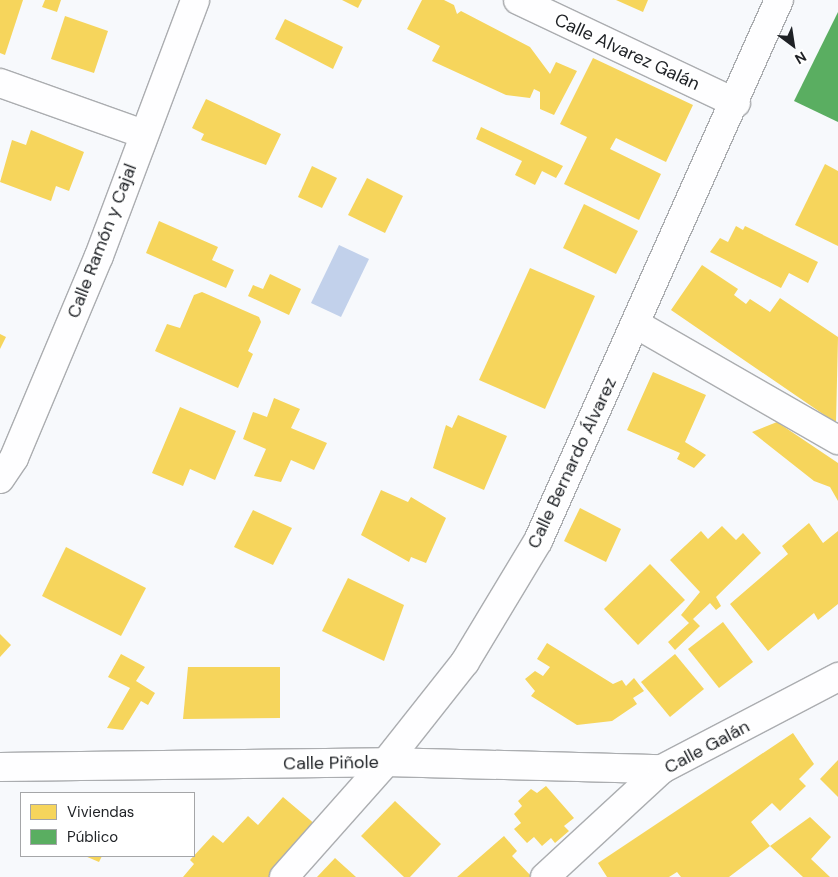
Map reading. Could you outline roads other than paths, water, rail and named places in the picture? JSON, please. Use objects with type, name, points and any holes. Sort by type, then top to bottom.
[{"type":"street","name":"Calle Ramón y Cajal","points":[[0,479],[14,458],[99,256],[143,134],[196,0]]},
{"type":"street","name":"Calle Alvarez Galán","points":[[518,0],[736,103]]},
{"type":"street","name":"Calle Bernardo Álvarez","points":[[284,877],[386,762],[465,662],[538,541],[736,103],[779,0]]},
{"type":"street","points":[[0,83],[143,134]]},
{"type":"street","points":[[636,324],[838,440]]},
{"type":"street","name":"Calle Galán","points":[[545,877],[662,769],[838,677]]},
{"type":"street","name":"Calle Piñole","points":[[0,767],[386,762],[662,769]]},
{"type":"water","points":[[339,245],[369,259],[341,317],[311,303]]}]
